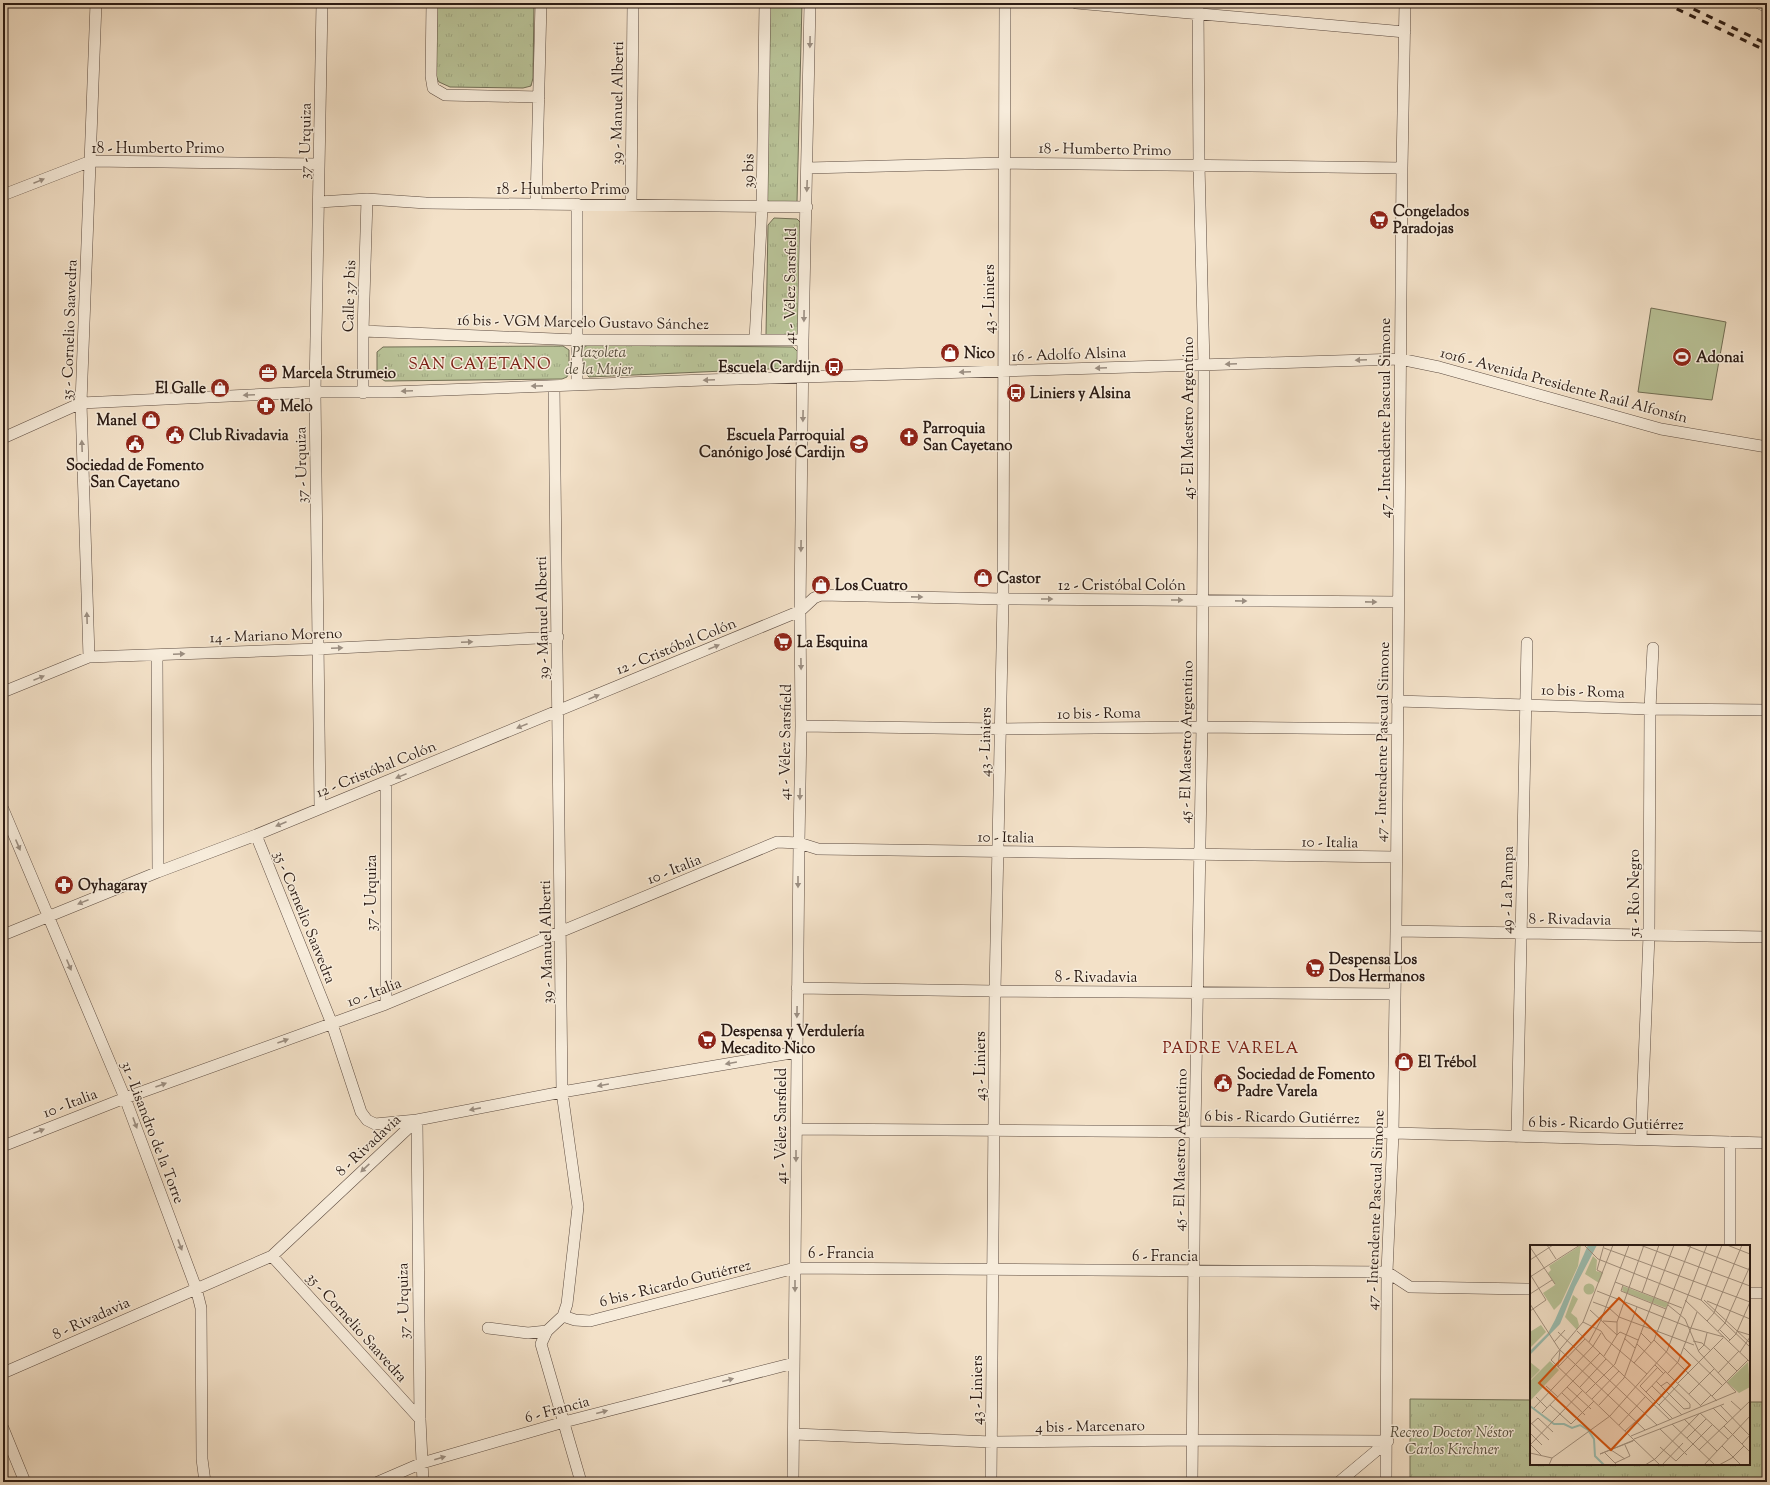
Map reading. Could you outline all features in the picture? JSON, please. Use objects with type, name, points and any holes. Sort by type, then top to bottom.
[{"type":"street","name":"35 - Cornelio Saavedra","points":[[89,657],[81,403],[96,3]]},
{"type":"street","name":"37 - Urquiza","points":[[320,807],[315,392],[322,3]]},
{"type":"street","points":[[432,3],[431,76],[433,88],[445,95],[538,97]]},
{"type":"street","points":[[536,203],[541,3]]},
{"type":"street","name":"39 - Manuel Alberti","points":[[630,204],[632,3]]},
{"type":"street","name":"39 bis","points":[[756,340],[762,207],[764,3]]},
{"type":"street","name":"41 - Vélez Sarsfield","points":[[793,1482],[797,988],[801,726],[800,611],[804,377],[803,340],[808,168],[810,3]]},
{"type":"street","name":"43 - Liniers","points":[[991,1482],[995,991],[1003,599],[1005,3]]},
{"type":"street","points":[[1076,3],[1198,8],[1405,32]]},
{"type":"street","name":"47 - Intendente Pascual Simone","points":[[1386,1482],[1388,1441],[1387,1272],[1393,1133],[1396,931],[1400,359],[1405,3]]},
{"type":"street","points":[[1759,3],[1767,6]]},
{"type":"street","name":"45 - El Maestro Argentino","points":[[1192,1482],[1195,1271],[1194,1131],[1198,992],[1202,727],[1204,365],[1199,165],[1198,8]]},
{"type":"street","name":"18 - Humberto Primo","points":[[3,195],[91,161],[318,164]]},
{"type":"street","name":"18 - Humberto Primo","points":[[808,168],[1004,163],[1402,168]]},
{"type":"street","name":"18 - Humberto Primo","points":[[319,202],[367,199],[426,203],[807,207]]},
{"type":"street","name":"Calle 37 bis","points":[[363,392],[363,331],[367,199]]},
{"type":"street","points":[[577,204],[578,386]]},
{"type":"street","name":"16 bis - VGM Marcelo Gustavo Sánchez","points":[[363,331],[578,340],[803,340]]},
{"type":"street","name":"16 - Adolfo Alsina","points":[[3,438],[81,403],[315,392],[578,386],[804,377],[1400,359]]},
{"type":"street","name":"1016 - Avenida Presidente Raúl Alfonsín","points":[[1400,359],[1439,367],[1660,429],[1766,446]]},
{"type":"street","name":"39 - Manuel Alberti","points":[[554,386],[562,1092],[578,1207],[571,1281],[567,1304],[563,1316]]},
{"type":"street","name":"12 - Cristóbal Colón","points":[[3,935],[158,872],[256,835],[320,807],[386,782],[558,712],[800,611],[814,598],[821,595],[1003,599],[1398,602]]},
{"type":"street","name":"14 - Mariano Moreno","points":[[3,692],[89,657],[318,649],[558,637]]},
{"type":"street","name":"49 - La Pampa","points":[[1517,1137],[1527,643]]},
{"type":"street","name":"51 - Río Negro","points":[[1641,1138],[1649,935],[1650,709],[1653,648]]},
{"type":"street","points":[[157,655],[158,872]]},
{"type":"street","name":"10 bis - Roma","points":[[1397,701],[1650,709],[1767,710]]},
{"type":"street","name":"10 bis - Roma","points":[[801,726],[1000,729],[1202,727],[1397,729]]},
{"type":"street","name":"37 - Urquiza","points":[[386,782],[386,1004]]},
{"type":"street","name":"31 - Lisandro de la Torre","points":[[3,809],[126,1098],[196,1288],[201,1308],[202,1459],[205,1482]]},
{"type":"street","name":"35 - Cornelio Saavedra","points":[[256,835],[332,1024],[361,1112],[367,1120],[375,1124],[417,1120]]},
{"type":"street","name":"10 - Italia","points":[[3,1146],[126,1098],[386,1004],[777,842],[799,843],[818,849],[1396,857]]},
{"type":"street","name":"8 - Rivadavia","points":[[1396,931],[1767,937]]},
{"type":"street","name":"8 - Rivadavia","points":[[797,988],[1394,994]]},
{"type":"street","name":"8 - Rivadavia","points":[[3,1373],[272,1256],[417,1120],[562,1092],[797,1052]]},
{"type":"street","name":"37 - Urquiza","points":[[417,1120],[420,1419],[423,1482]]},
{"type":"street","name":"6 bis - Ricardo Gutiérrez","points":[[796,1129],[1393,1133],[1517,1137],[1641,1138],[1767,1143]]},
{"type":"street","points":[[1730,1142],[1730,1245]]},
{"type":"street","name":"35 - Cornelio Saavedra","points":[[272,1256],[420,1419]]},
{"type":"street","name":"6 bis - Ricardo Gutiérrez","points":[[563,1316],[575,1320],[590,1321],[795,1268]]},
{"type":"street","name":"6 - Francia","points":[[795,1268],[1387,1272]]},
{"type":"street","points":[[1387,1272],[1410,1287],[1530,1289]]},
{"type":"street","points":[[1750,1293],[1767,1293]]},
{"type":"street","points":[[563,1316],[547,1331],[541,1344],[581,1482]]},
{"type":"street","points":[[488,1328],[528,1333],[547,1331]]},
{"type":"street","name":"6 - Francia","points":[[378,1482],[422,1463],[564,1422],[794,1363]]},
{"type":"street","points":[[3,1428],[25,1482]]},
{"type":"street","name":"4 bis - Marcenaro","points":[[794,1434],[992,1442],[1193,1440],[1388,1441]]},
{"type":"street","points":[[1339,1482],[1388,1441]]},
{"type":"green space","points":[[437,3],[534,3],[533,78],[531,86],[523,88],[450,87],[439,82],[436,77]]},
{"type":"green space","points":[[769,3],[802,3],[797,202],[769,202],[767,199]]},
{"type":"green space","points":[[774,218],[797,219],[801,223],[799,335],[766,334],[768,225]]},
{"type":"green space","name":"Adonai","points":[[1651,308],[1726,322],[1712,400],[1638,392]]},
{"type":"green space","name":"Plazoleta de la Mujer","points":[[588,345],[793,347],[799,353],[796,364],[791,368],[589,377],[585,371],[582,358],[584,347]]},
{"type":"green space","points":[[563,346],[569,350],[569,372],[567,377],[562,379],[385,381],[380,378],[377,373],[377,352],[383,347]]},
{"type":"green space","name":"Recreo Doctor Néstor Carlos Kirchner","points":[[1410,1399],[1530,1400],[1530,1465],[1750,1465],[1750,1402],[1767,1402],[1767,1482],[1410,1482]]},
{"type":"railway","points":[[1664,3],[1767,51]]},
{"type":"railway","points":[[1681,3],[1767,44]]},
{"type":"place","name":"Congelados Paradojas","points":[[1379,220]]},
{"type":"place","name":"Nico","points":[[950,353]]},
{"type":"place","name":"Adonai","points":[[1682,357]]},
{"type":"place","name":"Escuela Cardijn","points":[[834,367]]},
{"type":"place","name":"Marcela Strumeio","points":[[268,373]]},
{"type":"place","name":"El Galle","points":[[220,388]]},
{"type":"place","name":"Liniers y Alsina","points":[[1016,393]]},
{"type":"place","name":"Melo","points":[[266,406]]},
{"type":"place","name":"Manel","points":[[151,420]]},
{"type":"place","name":"Club Rivadavia","points":[[175,435]]},
{"type":"place","name":"Parroquia San Cayetano","points":[[909,437]]},
{"type":"place","name":"Sociedad de Fomento San Cayetano","points":[[135,444]]},
{"type":"place","name":"Escuela Parroquial Canónigo José Cardijn","points":[[859,444]]},
{"type":"place","name":"Castor","points":[[983,578]]},
{"type":"place","name":"Los Cuatro","points":[[821,585]]},
{"type":"place","name":"La Esquina","points":[[783,642]]},
{"type":"place","name":"Oyhagaray","points":[[64,885]]},
{"type":"place","name":"Despensa Los Dos Hermanos","points":[[1315,968]]},
{"type":"place","name":"Despensa y Verdulería Mecadito Nico","points":[[707,1040]]},
{"type":"place","name":"El Trébol","points":[[1404,1062]]},
{"type":"place","name":"Sociedad de Fomento Padre Varela","points":[[1223,1083]]},
{"type":"district","name":"SAN CAYETANO","points":[[480,363]]},
{"type":"district","name":"PADRE VARELA","points":[[1231,1047]]}]
